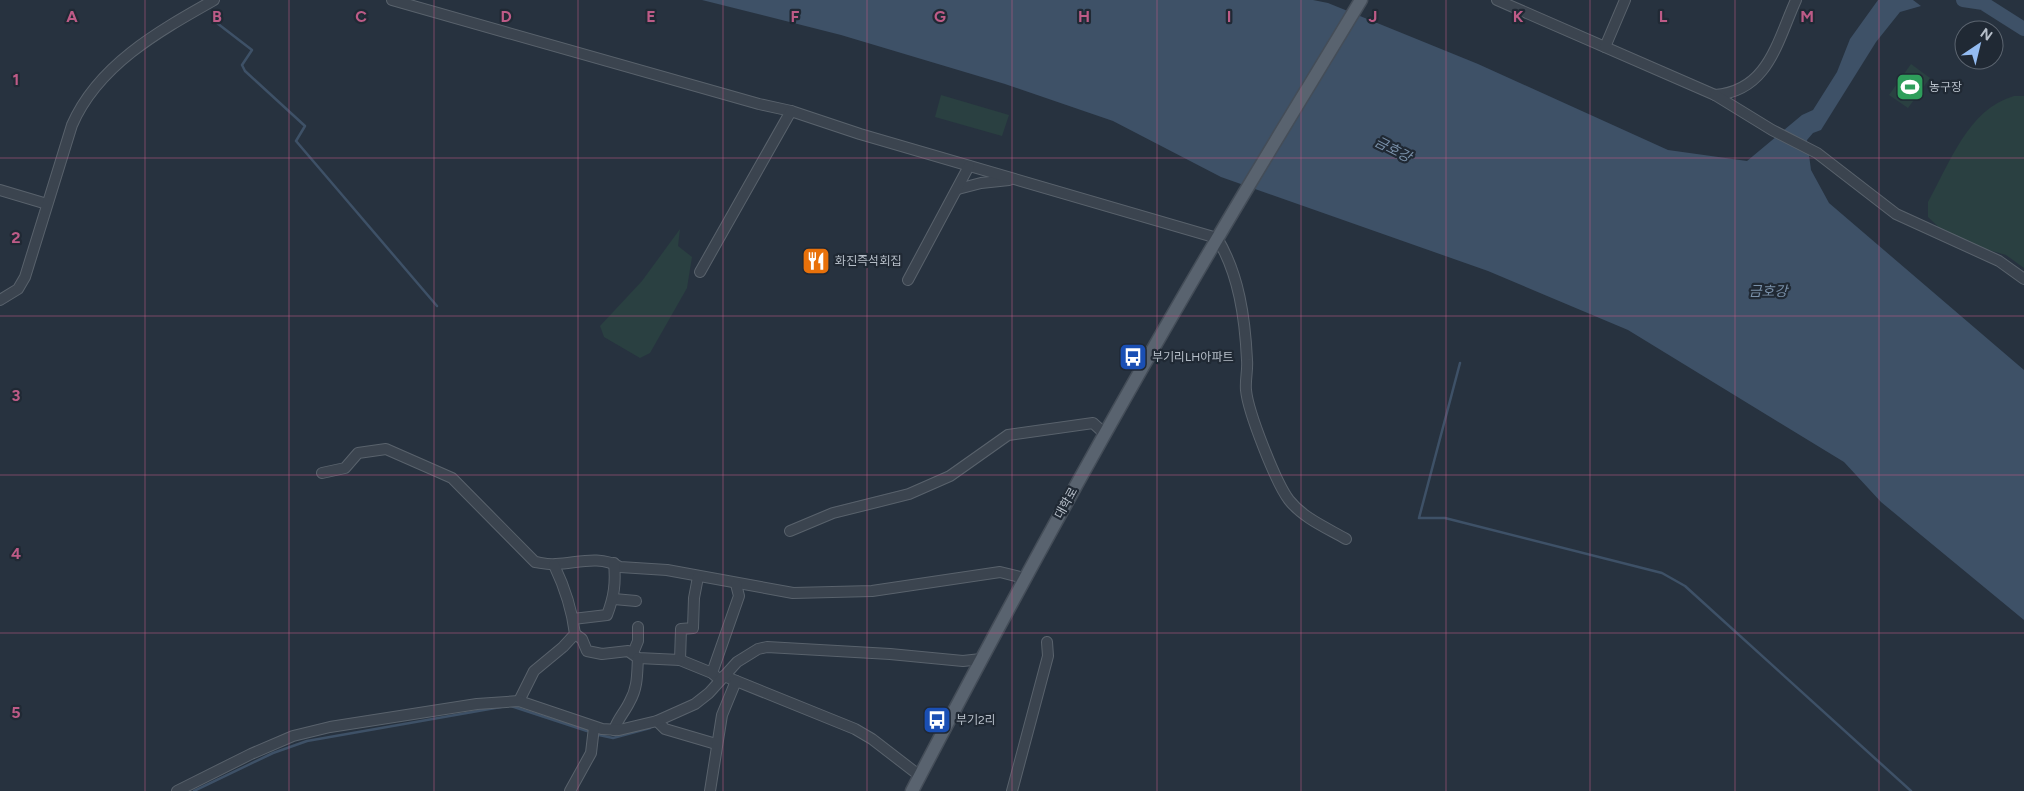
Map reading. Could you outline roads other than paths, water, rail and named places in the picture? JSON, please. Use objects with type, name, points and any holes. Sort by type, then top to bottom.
[{"type":"main road","name":"대학로","points":[[912,791],[980,659],[1105,434],[1217,238],[1361,0]]},
{"type":"street","points":[[0,300],[18,289],[24,277],[72,125],[78,110],[101,77],[127,55],[214,0]]},
{"type":"street","points":[[392,0],[759,104],[792,110],[860,134],[1217,238],[1226,253],[1238,289],[1247,361],[1246,391],[1275,478],[1290,500],[1302,512],[1346,539]]},
{"type":"street","points":[[1497,0],[1715,95],[1772,130],[1817,153],[1896,214],[1999,261],[2024,279]]},
{"type":"street","points":[[1605,47],[1625,0]]},
{"type":"street","points":[[1715,95],[1742,90],[1762,74],[1796,0]]},
{"type":"street","points":[[700,272],[792,110]]},
{"type":"street","points":[[908,280],[969,166]]},
{"type":"street","points":[[958,189],[981,183],[1014,180]]},
{"type":"street","points":[[0,190],[47,204]]},
{"type":"street","points":[[790,530],[833,513],[917,490],[950,476],[1008,435],[1093,423],[1105,434]]},
{"type":"street","points":[[322,473],[345,468],[358,453],[386,449],[452,478],[536,562],[554,565],[588,560],[614,564],[620,567],[667,570],[793,593],[872,591],[1000,572],[1024,578]]},
{"type":"street","points":[[573,619],[607,615],[614,599],[616,582],[614,564]]},
{"type":"street","points":[[554,565],[565,588],[575,634],[582,639],[587,652],[680,660],[719,676],[736,680],[855,730],[872,739],[920,776]]},
{"type":"street","points":[[680,660],[681,628],[693,628],[694,598],[698,577]]},
{"type":"street","points":[[719,676],[739,596],[736,584]]},
{"type":"street","points":[[614,599],[636,601]]},
{"type":"street","points":[[614,730],[618,718],[630,701],[638,682],[636,655],[638,627]]},
{"type":"street","points":[[519,701],[534,670],[563,648],[575,634]]},
{"type":"street","points":[[1012,791],[1048,656],[1047,642]]},
{"type":"street","points":[[177,791],[251,754],[293,736],[330,727],[477,704],[519,701],[594,727],[614,730],[657,721],[695,704],[719,676],[758,649],[767,647],[890,654],[963,661],[980,659]]},
{"type":"street","points":[[710,791],[722,715],[736,680]]},
{"type":"street","points":[[657,721],[665,729],[716,744]]},
{"type":"street","points":[[570,791],[591,753],[594,727]]},
{"type":"water","name":"금호강","points":[[702,0],[1313,0],[1328,3],[1478,64],[1668,150],[1747,161],[1802,115],[1813,110],[1837,72],[1850,39],[1878,0],[1913,0],[1921,6],[1900,12],[1876,42],[1821,130],[1813,133],[1807,140],[1811,170],[1829,203],[2024,370],[2024,620],[1881,502],[1844,462],[1628,330],[1488,271],[1221,177],[1113,121],[1005,84],[841,35]]},
{"type":"waterway","points":[[1963,0],[1983,3],[2024,29]]},
{"type":"waterway","points":[[213,20],[252,50],[242,65],[245,71],[305,126],[296,141],[437,306]]},
{"type":"waterway","points":[[1460,363],[1419,518],[1445,518],[1662,573],[1685,586],[1911,791]]},
{"type":"waterway","points":[[511,706],[587,731]]},
{"type":"waterway","points":[[194,791],[273,753],[307,741],[501,707]]},
{"type":"waterway","points":[[599,735],[613,738],[650,728]]},
{"type":"place","name":"농구장","points":[[1910,87]]},
{"type":"place","name":"화진즉석회집","points":[[816,261]]},
{"type":"place","name":"부기리LH아파트","points":[[1133,357]]},
{"type":"place","name":"부기2리","points":[[937,720]]}]
